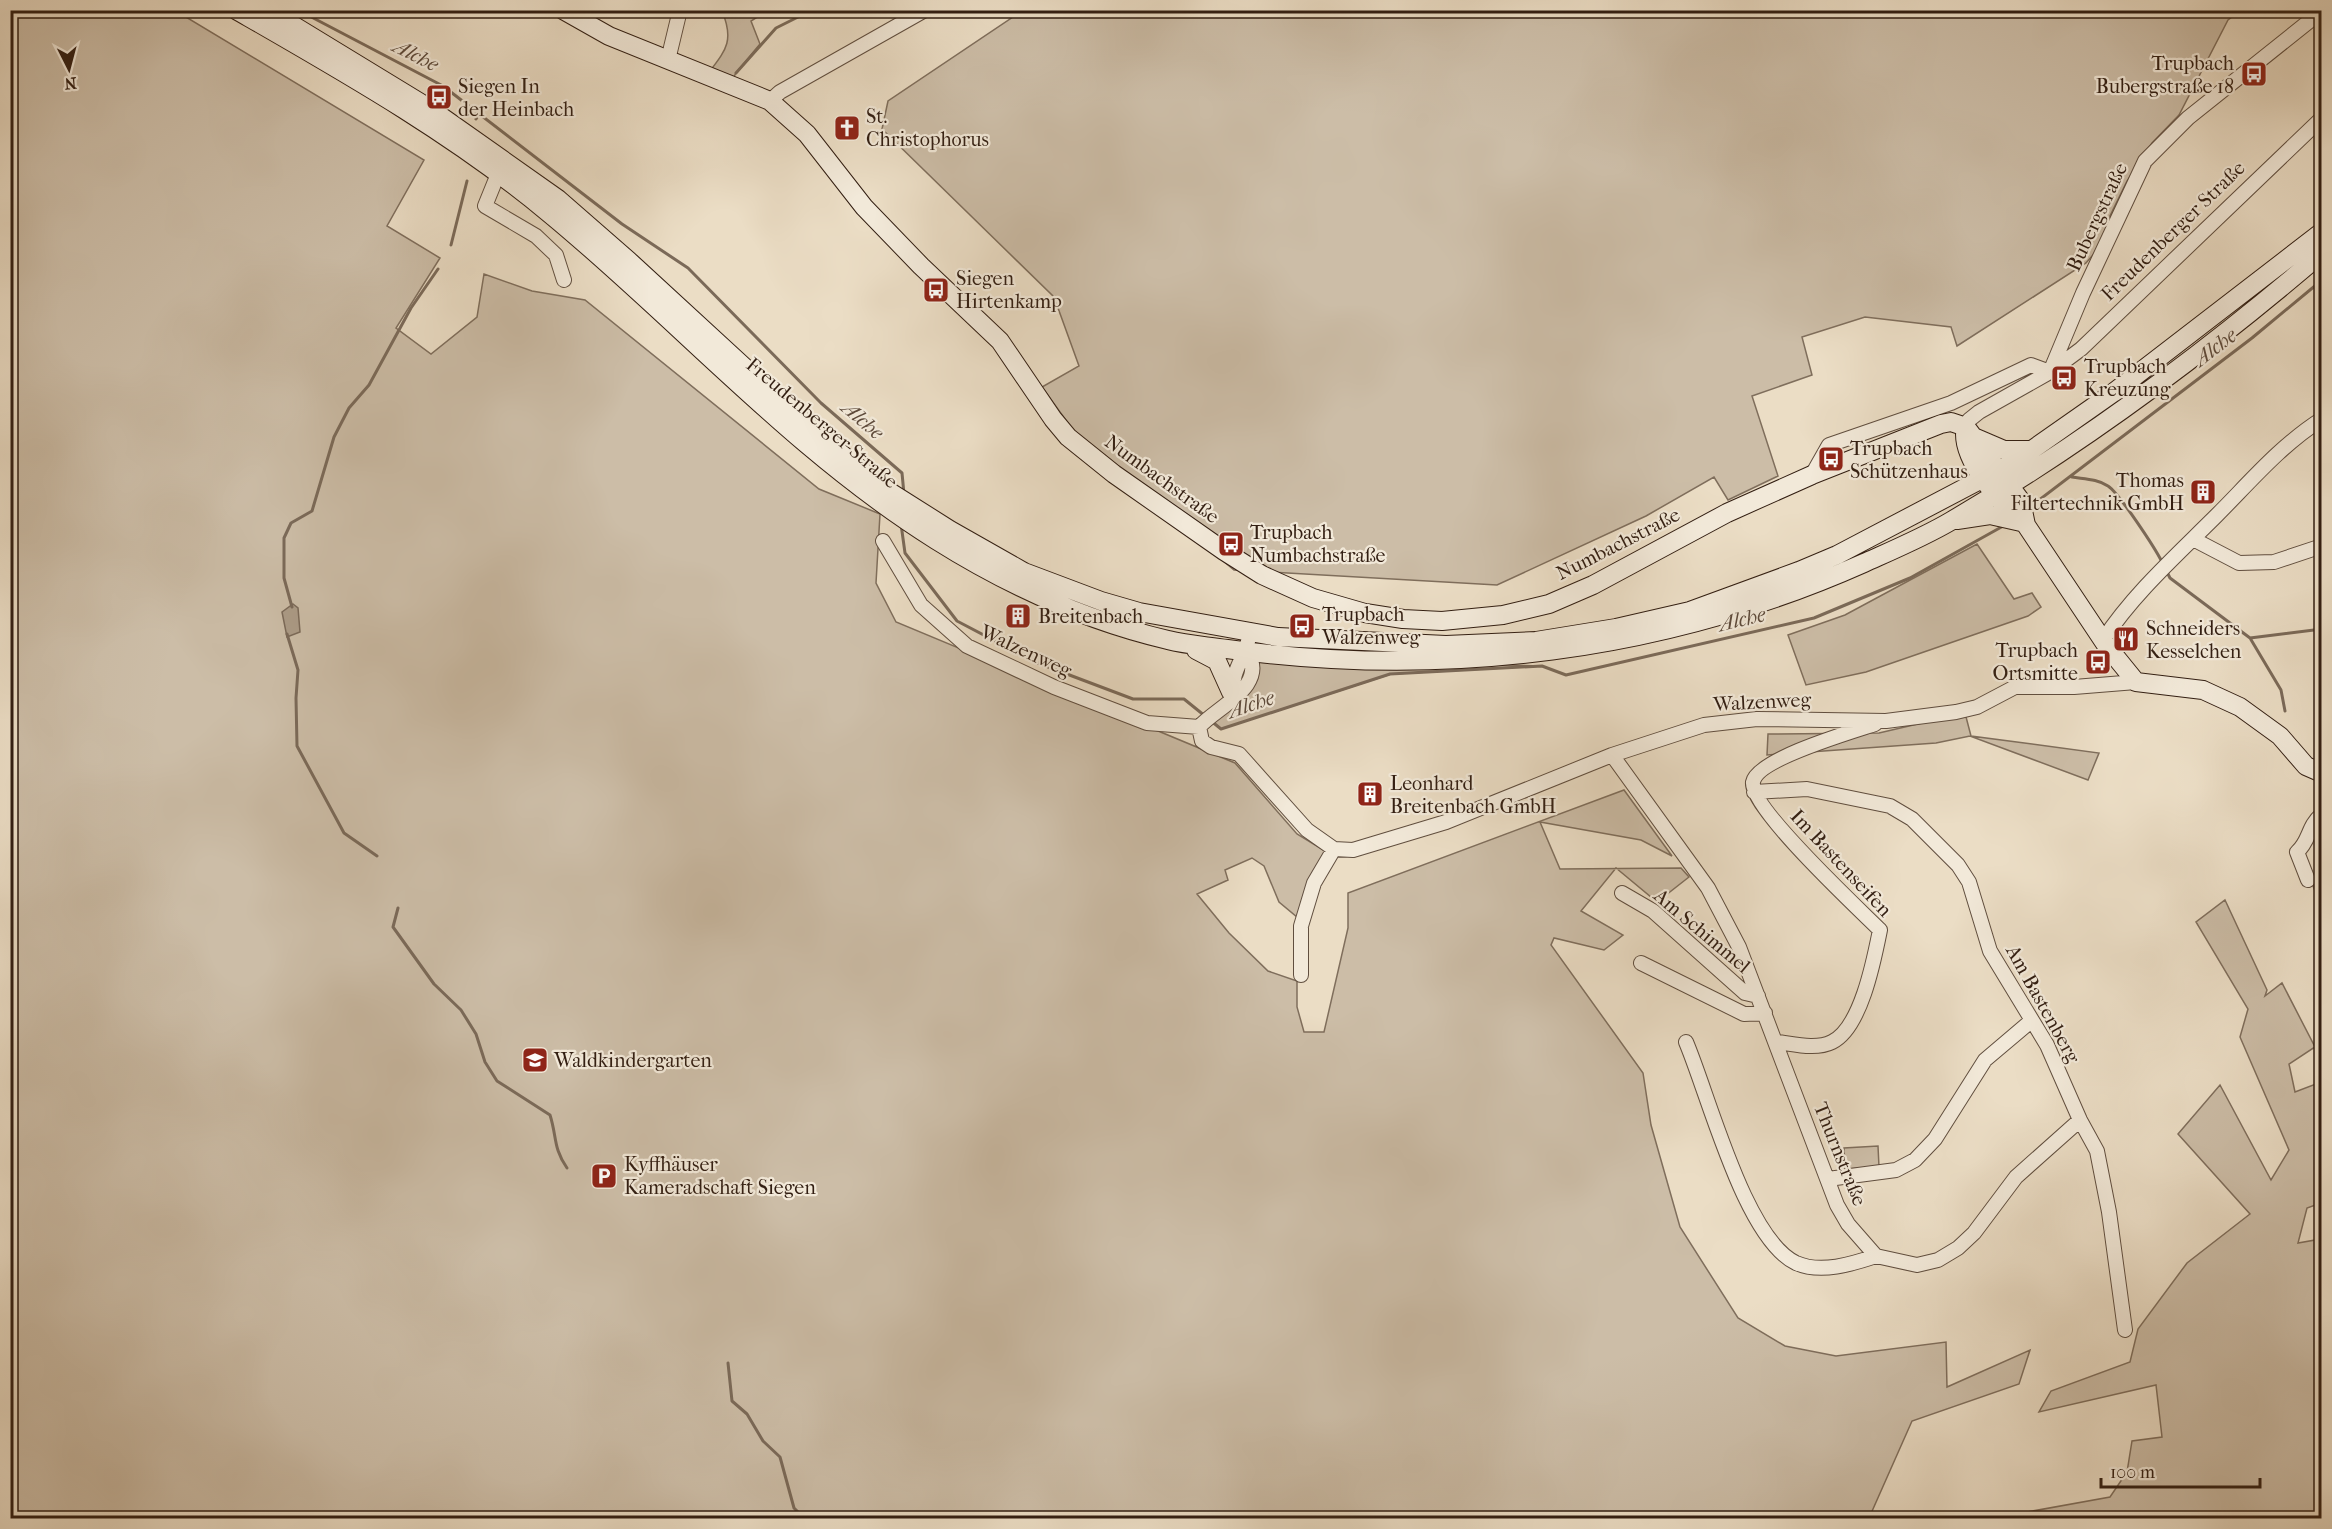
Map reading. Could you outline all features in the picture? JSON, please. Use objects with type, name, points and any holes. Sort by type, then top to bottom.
[{"type":"main road","name":"Freudenberger Straße","points":[[236,10],[423,122],[498,174],[616,271],[805,445],[903,509],[1024,572],[1068,588],[1139,612],[1250,633],[1358,643],[1488,644],[1578,635],[1643,622],[1725,599],[1837,555],[2031,450],[2113,393],[2322,232]]},
{"type":"main road","name":"Freudenberger Straße","points":[[268,10],[432,110],[558,199],[629,261],[818,435],[882,487],[940,543],[1019,585],[1119,626],[1171,641],[1247,652],[1330,660],[1448,660],[1538,653],[1618,641],[1694,623],[1806,587],[1892,551],[1952,521],[2008,502],[2322,253]]},
{"type":"main road","name":"Numbachstraße","points":[[563,10],[609,36],[770,101],[807,134],[872,216],[1000,341],[1053,420],[1068,438],[1114,474],[1224,551],[1262,574],[1313,598],[1365,613],[1442,621],[1503,615],[1549,604],[1593,585],[1727,513],[1812,475],[1951,422],[1971,433]]},
{"type":"main road","points":[[2031,450],[2004,450],[1971,433],[1965,446],[1990,474],[2103,640],[2136,682],[2203,690],[2240,707],[2280,736],[2306,766],[2322,773]]},
{"type":"main road","points":[[1171,641],[1210,655],[1217,661],[1232,695]]},
{"type":"street","points":[[668,60],[680,10]]},
{"type":"street","points":[[770,101],[780,92],[925,10]]},
{"type":"street","name":"Bubergstraße","points":[[2050,372],[2083,293],[2145,161],[2188,118],[2322,11]]},
{"type":"street","name":"Freudenberger Straße","points":[[1971,433],[1969,420],[1979,412],[2050,372],[2081,350],[2322,118]]},
{"type":"street","points":[[498,174],[485,206],[536,236],[556,255],[564,280]]},
{"type":"street","points":[[1812,475],[1829,445],[1951,403],[2031,365],[2050,372]]},
{"type":"street","points":[[2103,640],[2118,617],[2158,574],[2277,454],[2322,419]]},
{"type":"street","points":[[2193,539],[2239,563],[2274,561],[2322,546]]},
{"type":"street","name":"Walzenweg","points":[[883,541],[921,605],[967,646],[1054,687],[1147,723],[1198,727]]},
{"type":"street","points":[[1250,633],[1247,652],[1239,659],[1232,695],[1198,727],[1202,741],[1211,747],[1239,754],[1307,830],[1334,849],[1314,884],[1301,926],[1301,975]]},
{"type":"street","name":"Walzenweg","points":[[1334,849],[1364,849],[1402,837],[1612,755],[1723,721],[1886,721],[1977,707],[2015,687],[2074,687],[2136,682]]},
{"type":"street","points":[[1754,792],[1753,781],[1757,774],[1783,758],[1817,742],[1886,721]]},
{"type":"street","name":"Thurnstraße","points":[[1612,755],[1708,888],[1739,947],[1837,1204],[1848,1224],[1876,1256]]},
{"type":"street","name":"Am Bastenberg","points":[[1754,792],[1807,789],[1890,806],[1912,819],[1958,865],[1969,882],[1990,951],[2047,1045],[2080,1120],[2091,1136],[2102,1169],[2126,1330]]},
{"type":"street","name":"Im Bastenseifen","points":[[1754,792],[1796,846],[1880,930],[1864,993],[1851,1023],[1841,1036],[1821,1046],[1777,1042]]},
{"type":"street","points":[[2308,880],[2297,852],[2304,846],[2311,823],[2322,814]]},
{"type":"street","name":"Am Schimmel","points":[[1622,893],[1653,911],[1745,993],[1758,996]]},
{"type":"street","points":[[1641,963],[1744,1014],[1765,1013]]},
{"type":"street","points":[[1828,1179],[1888,1171],[1915,1160],[1935,1139],[1985,1060],[2031,1021]]},
{"type":"street","points":[[1686,1042],[1749,1209],[1769,1242],[1791,1260],[1812,1267],[1830,1268],[1876,1256],[1917,1265],[1938,1260],[1958,1248],[1974,1233],[2016,1177],[2080,1120]]},
{"type":"shaded area","points":[[10,11],[176,11],[424,160],[387,226],[440,258],[396,328],[431,354],[477,317],[484,274],[532,291],[585,300],[819,489],[880,514],[876,583],[896,622],[1235,763],[1297,834],[1325,851],[1297,917],[1279,902],[1264,866],[1252,858],[1225,870],[1228,880],[1197,894],[1229,933],[1268,971],[1297,981],[1297,1007],[1304,1032],[1324,1032],[1348,928],[1348,893],[1624,790],[1672,856],[1641,840],[1540,822],[1560,869],[1616,869],[1581,911],[1623,935],[1604,950],[1554,938],[1551,945],[1643,1073],[1651,1125],[1680,1227],[1738,1318],[1785,1346],[1836,1356],[1946,1342],[1947,1387],[2030,1350],[2019,1384],[1912,1421],[1869,1518],[11,1518]]},
{"type":"shaded area","points":[[722,11],[767,11],[751,21],[760,44],[730,84],[707,75],[719,59],[728,39]]},
{"type":"shaded area","points":[[1022,11],[2240,11],[2228,20],[2179,115],[2152,143],[2127,181],[2110,216],[2112,233],[2086,263],[1957,346],[1951,327],[1865,317],[1802,337],[1812,375],[1752,396],[1778,476],[1728,500],[1714,477],[1646,516],[1497,585],[1234,570],[1083,444],[1042,387],[1079,366],[1054,297],[882,129],[888,101]]},
{"type":"shaded area","points":[[1977,544],[2014,599],[2032,593],[2041,607],[2028,616],[1866,672],[1806,685],[1788,635],[1845,615]]},
{"type":"shaded area","points":[[293,604],[298,608],[300,632],[287,637],[282,612]]},
{"type":"shaded area","points":[[1330,660],[1542,666],[1391,674],[1221,729],[1207,718],[1227,704],[1253,661]]},
{"type":"shaded area","points":[[1965,713],[1971,736],[2099,753],[2088,780],[1970,736],[1936,743],[1767,755],[1768,734],[1879,733]]},
{"type":"shaded area","points":[[1681,868],[1689,877],[1657,902],[1617,869]]},
{"type":"shaded area","points":[[2225,900],[2267,990],[2265,996],[2282,983],[2315,1047],[2289,1064],[2295,1092],[2321,1082],[2321,1203],[2307,1208],[2298,1243],[2321,1239],[2321,1518],[1994,1518],[2110,1497],[2127,1472],[2132,1441],[2162,1437],[2156,1385],[2039,1412],[2051,1391],[2130,1362],[2138,1329],[2187,1263],[2250,1214],[2178,1134],[2220,1085],[2271,1180],[2289,1150],[2240,1037],[2248,1009],[2196,922]]},
{"type":"shaded area","points":[[1878,1146],[1879,1167],[1845,1169],[1844,1148]]},
{"type":"waterway","name":"Alche","points":[[298,10],[443,86],[622,224],[688,268],[821,403],[902,473],[904,494]]},
{"type":"waterway","points":[[736,73],[776,28],[812,10]]},
{"type":"waterway","name":"Alche","points":[[476,119],[480,112]]},
{"type":"waterway","points":[[451,245],[467,181]]},
{"type":"waterway","points":[[292,607],[284,578],[284,538],[291,523],[312,511],[334,437],[349,408],[369,385],[411,308],[438,269]]},
{"type":"waterway","name":"Alche","points":[[2030,507],[2252,338],[2322,280]]},
{"type":"waterway","points":[[2072,477],[2100,482],[2108,486],[2136,521],[2162,562]]},
{"type":"waterway","name":"Alche","points":[[901,524],[905,553],[957,621],[1035,662],[1133,699],[1184,699],[1205,716]]},
{"type":"waterway","name":"Alche","points":[[1210,720],[1221,729],[1390,674],[1542,666],[1566,675],[1814,618],[1910,578],[2005,525]]},
{"type":"waterway","points":[[2166,570],[2170,578],[2250,638],[2281,690],[2285,711]]},
{"type":"waterway","points":[[2250,638],[2322,629]]},
{"type":"waterway","points":[[287,634],[298,670],[297,746],[344,833],[377,856]]},
{"type":"waterway","points":[[2322,865],[2312,881],[2322,908]]},
{"type":"waterway","points":[[398,908],[393,927],[434,984],[461,1010],[476,1034],[485,1062],[497,1081],[550,1115],[557,1148],[567,1168]]},
{"type":"waterway","points":[[728,1363],[732,1401],[747,1414],[763,1441],[780,1457],[794,1508],[804,1518]]},
{"type":"place","name":"Trupbach Bubergstraße 18","points":[[2254,74]]},
{"type":"place","name":"Siegen In der Heinbach","points":[[439,97]]},
{"type":"place","name":"St. Christophorus","points":[[847,128]]},
{"type":"place","name":"Siegen Hirtenkamp","points":[[936,290]]},
{"type":"place","name":"Trupbach Kreuzung","points":[[2064,378]]},
{"type":"place","name":"Trupbach Schützenhaus","points":[[1831,459]]},
{"type":"place","name":"Thomas Filtertechnik GmbH","points":[[2203,492]]},
{"type":"place","name":"Trupbach Numbachstraße","points":[[1231,544]]},
{"type":"place","name":"Breitenbach","points":[[1018,616]]},
{"type":"place","name":"Trupbach Walzenweg","points":[[1302,626]]},
{"type":"place","name":"Schneiders Kesselchen","points":[[2126,639]]},
{"type":"place","name":"Trupbach Ortsmitte","points":[[2098,662]]},
{"type":"place","name":"Leonhard Breitenbach GmbH","points":[[1370,794]]},
{"type":"place","name":"Waldkindergarten","points":[[535,1060]]},
{"type":"place","name":"Kyffhäuser Kameradschaft Siegen","points":[[604,1176]]}]
